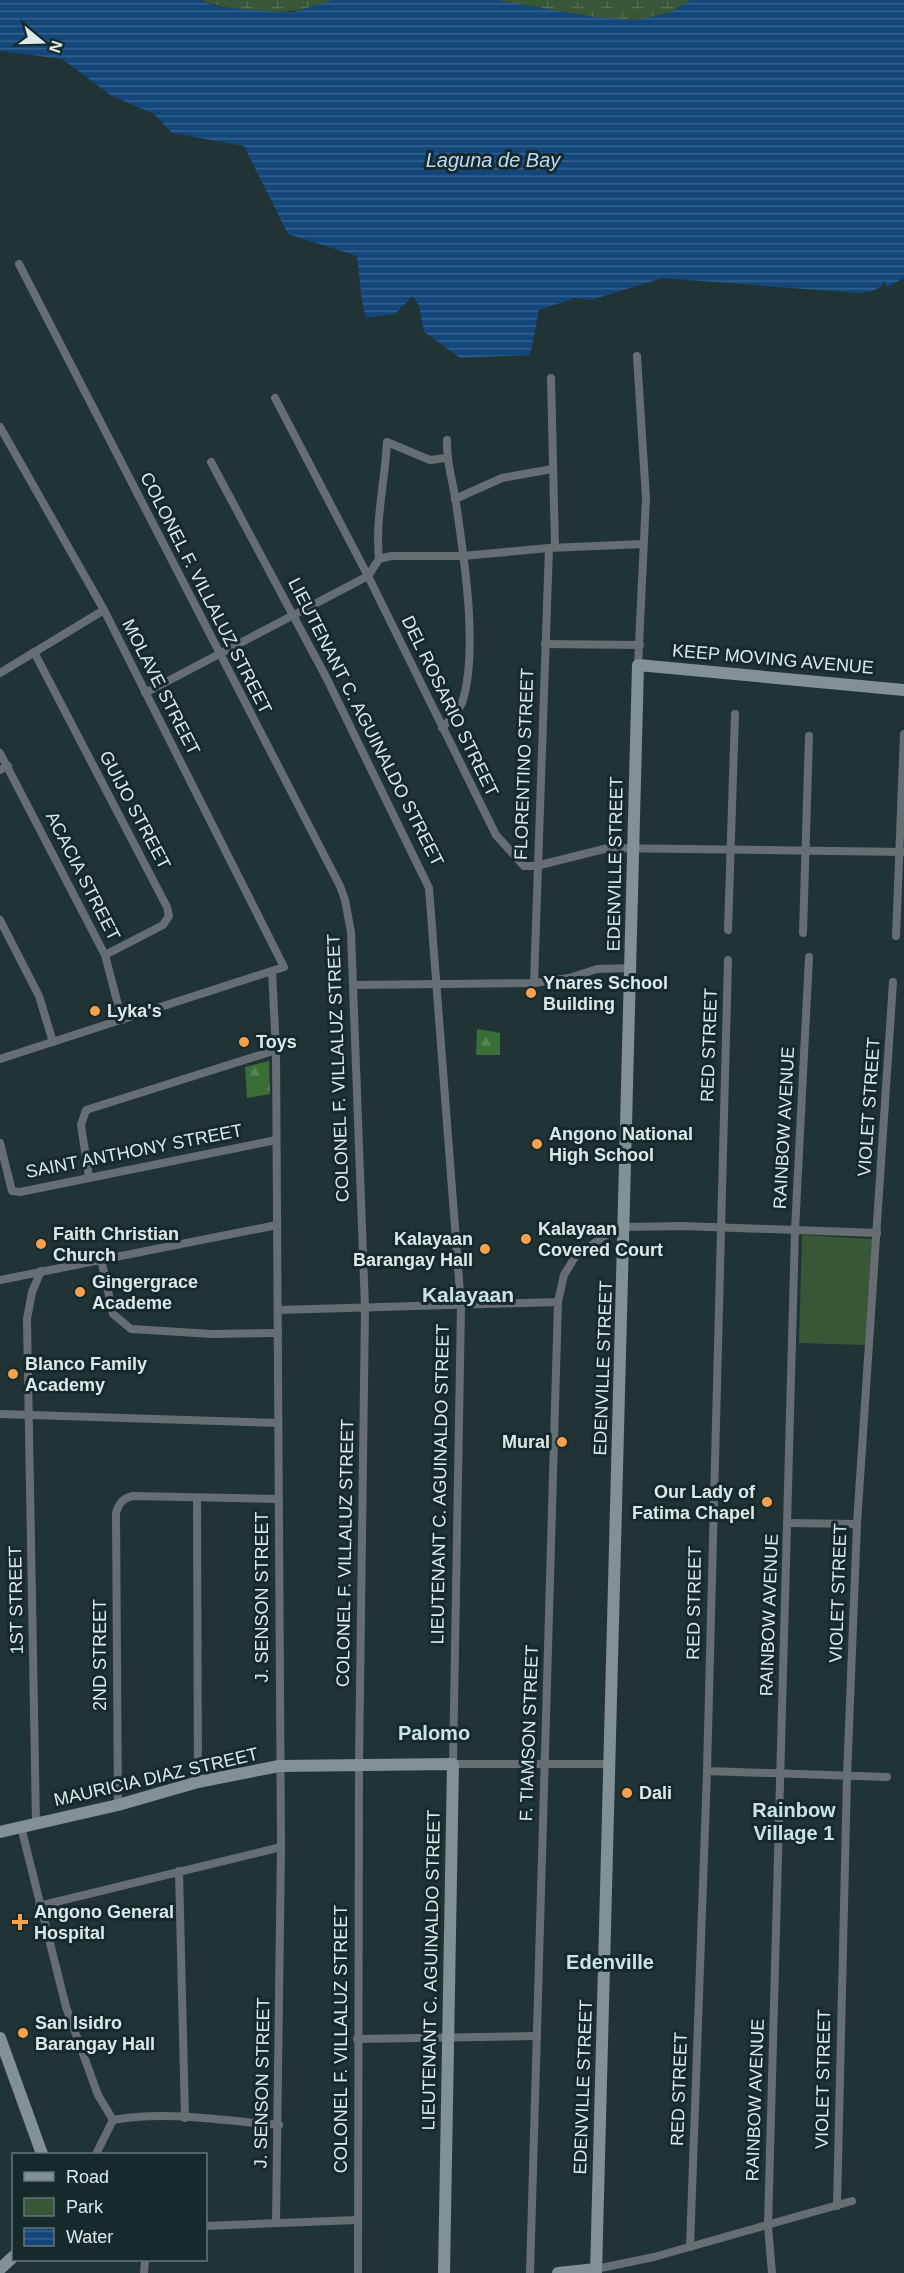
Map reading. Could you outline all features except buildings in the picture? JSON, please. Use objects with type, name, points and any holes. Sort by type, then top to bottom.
[{"type":"street","name":"COLONEL F. VILLALUZ STREET","points":[[19,264],[345,900],[351,932],[365,1308],[357,2039],[358,2273]]},
{"type":"street","name":"EDENVILLE STREET","points":[[596,2271],[638,665],[646,498],[637,356]]},
{"type":"street","name":"FLORENTINO STREET","points":[[534,982],[545,644],[552,548],[551,378]]},
{"type":"street","name":"DEL ROSARIO STREET","points":[[275,398],[368,576],[496,835],[524,866],[536,866]]},
{"type":"street","name":"MOLAVE STREET","points":[[0,427],[104,610],[284,967],[272,972]]},
{"type":"street","points":[[442,728],[461,705],[468,677],[468,623],[463,556],[446,458],[447,440]]},
{"type":"street","points":[[145,693],[368,576],[379,559],[380,504],[386,481],[387,442],[430,460],[446,458]]},
{"type":"street","name":"LIEUTENANT C. AGUINALDO STREET","points":[[211,462],[293,616],[429,888],[462,1306],[444,2273]]},
{"type":"street","points":[[455,500],[502,477],[552,469]]},
{"type":"street","points":[[379,559],[391,556],[463,556],[552,548],[644,544]]},
{"type":"street","points":[[0,673],[104,610]]},
{"type":"street","points":[[545,644],[640,645]]},
{"type":"street","name":"GUIJO STREET","points":[[34,652],[167,907],[169,916],[163,925],[105,955]]},
{"type":"street","name":"KEEP MOVING AVENUE","points":[[638,665],[904,690]]},
{"type":"street","points":[[728,930],[735,714]]},
{"type":"street","points":[[896,936],[902,852],[904,734]]},
{"type":"street","points":[[803,933],[809,736]]},
{"type":"street","name":"ACACIA STREET","points":[[0,753],[4,768],[105,955],[122,1020]]},
{"type":"street","points":[[536,866],[608,848],[902,852]]},
{"type":"street","points":[[0,920],[39,996],[53,1042]]},
{"type":"street","name":"RAINBOW AVENUE","points":[[772,2273],[768,2226],[795,1230],[809,957]]},
{"type":"street","name":"RED STREET","points":[[690,2247],[707,1771],[728,960]]},
{"type":"street","points":[[353,985],[534,982],[569,978],[597,969],[630,968]]},
{"type":"street","points":[[0,1059],[272,972]]},
{"type":"street","name":"J. SENSON STREET","points":[[272,972],[276,1050],[281,1847],[276,2223]]},
{"type":"street","name":"VIOLET STREET","points":[[837,2206],[847,1777],[857,1524],[893,982]]},
{"type":"street","points":[[89,1177],[81,1125],[86,1110],[276,1050]]},
{"type":"street","name":"SAINT ANTHONY STREET","points":[[0,1143],[12,1191],[20,1191],[276,1140]]},
{"type":"street","points":[[0,1280],[277,1226]]},
{"type":"street","points":[[625,1227],[721,1227],[877,1233]]},
{"type":"street","name":"F. TIAMSON STREET","points":[[530,2273],[558,1302],[564,1275],[575,1257],[606,1235],[625,1227]]},
{"type":"street","points":[[101,1259],[113,1314],[131,1329],[212,1334],[278,1332]]},
{"type":"street","name":"1ST STREET","points":[[36,1823],[31,1415],[27,1319],[32,1292],[41,1271]]},
{"type":"street","points":[[278,1310],[558,1302]]},
{"type":"street","points":[[0,1414],[277,1423]]},
{"type":"street","name":"2ND STREET","points":[[118,1805],[116,1513],[119,1505],[126,1498],[133,1496],[197,1498]]},
{"type":"street","points":[[198,1782],[197,1498],[279,1498]]},
{"type":"street","points":[[788,1522],[857,1524]]},
{"type":"street","name":"MAURICIA DIAZ STREET","points":[[0,1832],[118,1805],[198,1782],[279,1766],[610,1764]]},
{"type":"street","points":[[707,1771],[887,1778]]},
{"type":"street","points":[[21,1827],[66,2007],[98,2095],[113,2120]]},
{"type":"street","points":[[39,1906],[281,1847]]},
{"type":"street","points":[[179,1871],[185,2118]]},
{"type":"street","points":[[357,2039],[537,2036]]},
{"type":"street","points":[[0,2038],[42,2153]]},
{"type":"street","points":[[113,2120],[130,2116],[279,2125]]},
{"type":"street","points":[[96,2153],[113,2120]]},
{"type":"street","points":[[558,2273],[596,2271],[654,2257],[852,2201]]},
{"type":"street","points":[[207,2226],[357,2220]]},
{"type":"street","points":[[6,2273],[0,2270],[12,2258]]},
{"type":"green space","points":[[200,0],[333,0],[300,10],[266,12],[233,9]]},
{"type":"green space","points":[[496,0],[691,0],[670,13],[637,20],[593,17]]},
{"type":"green space","points":[[477,1029],[500,1033],[500,1055],[476,1055]]},
{"type":"green space","points":[[269,1061],[270,1094],[247,1098],[245,1067]]},
{"type":"green space","points":[[802,1235],[872,1239],[865,1345],[799,1343]]},
{"type":"water","name":"Laguna de Bay","points":[[0,0],[199,0],[219,7],[294,12],[333,0],[496,0],[593,17],[637,20],[670,13],[691,0],[904,0],[904,278],[887,287],[885,281],[873,291],[857,293],[662,278],[591,300],[575,298],[539,310],[530,355],[460,358],[424,332],[419,306],[413,296],[395,314],[366,318],[357,256],[288,234],[244,146],[172,133],[154,114],[112,96],[62,59],[0,51]]},
{"type":"place","name":"Ynares School Building","points":[[531,993]]},
{"type":"place","name":"Lyka's","points":[[95,1011]]},
{"type":"place","name":"Toys","points":[[244,1042]]},
{"type":"place","name":"Angono National High School","points":[[537,1144]]},
{"type":"place","name":"Kalayaan Covered Court","points":[[526,1239]]},
{"type":"place","name":"Faith Christian Church","points":[[41,1244]]},
{"type":"place","name":"Kalayaan Barangay Hall","points":[[485,1249]]},
{"type":"place","name":"Gingergrace Academe","points":[[80,1292]]},
{"type":"place","name":"Blanco Family Academy","points":[[13,1374]]},
{"type":"place","name":"Mural","points":[[562,1442]]},
{"type":"place","name":"Our Lady of Fatima Chapel","points":[[767,1502]]},
{"type":"place","name":"Dali","points":[[627,1793]]},
{"type":"place","name":"Angono General Hospital","points":[[20,1922]]},
{"type":"place","name":"San Isidro Barangay Hall","points":[[23,2033]]},
{"type":"district","name":"Kalayaan","points":[[468,1294]]},
{"type":"district","name":"Palomo","points":[[434,1733]]},
{"type":"district","name":"Rainbow Village 1","points":[[794,1822]]},
{"type":"district","name":"Edenville","points":[[610,1962]]}]
